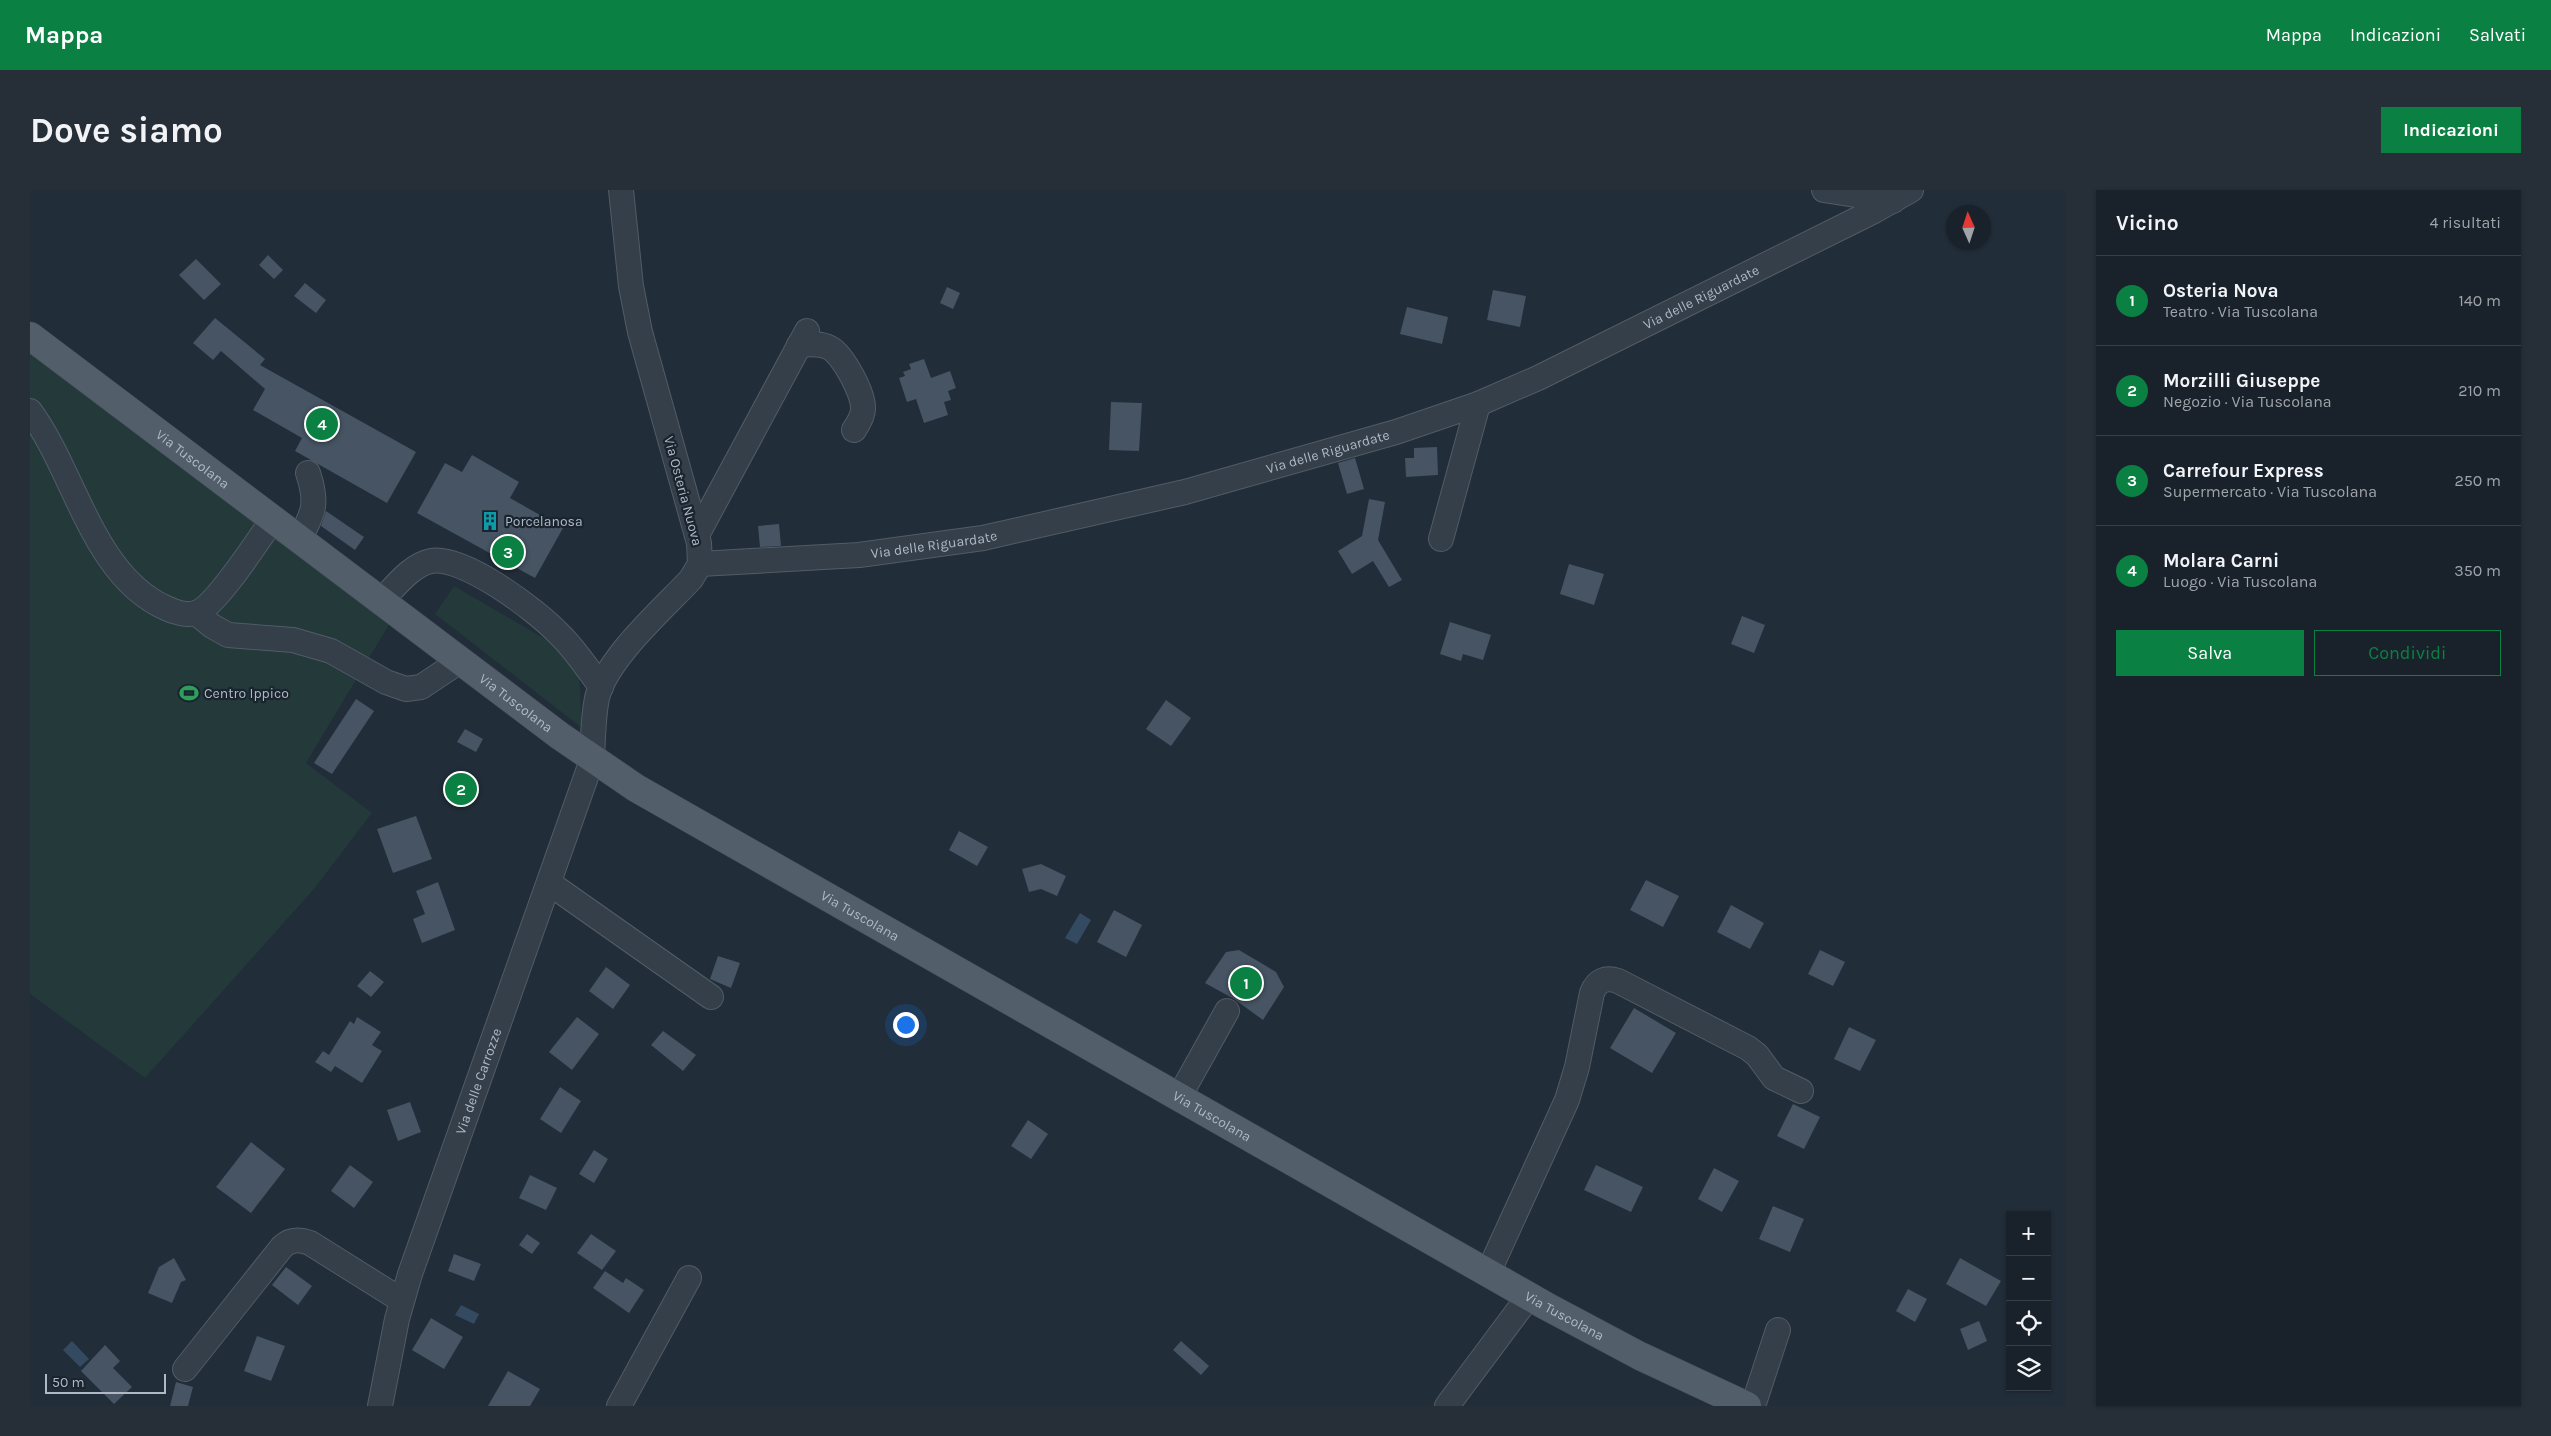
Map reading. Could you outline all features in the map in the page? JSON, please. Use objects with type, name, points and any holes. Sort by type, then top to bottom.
[{"type":"main road","name":"Via Tuscolana","points":[[30,336],[592,760],[730,843],[1529,1296],[1640,1356],[1746,1406]]},
{"type":"street","name":"Via Osteria Nuova","points":[[592,760],[595,710],[601,687],[619,658],[691,579],[700,564],[700,547],[697,535],[647,363],[636,316],[621,190]]},
{"type":"street","points":[[1824,190],[1902,195]]},
{"type":"street","name":"Via delle Riguardate","points":[[700,564],[898,551],[1026,530],[1133,506],[1408,428],[1478,404],[1556,370],[1902,195]]},
{"type":"street","points":[[697,535],[803,338],[811,344],[830,348],[844,364],[863,402],[863,410],[854,430]]},
{"type":"street","points":[[1441,539],[1478,404]]},
{"type":"street","points":[[30,411],[55,450],[106,552],[120,571],[142,594],[162,606],[180,613],[196,613],[212,626],[228,635],[293,640],[330,651],[392,685],[406,689],[427,684],[460,661]]},
{"type":"street","points":[[299,539],[311,519],[314,504],[313,488],[308,473]]},
{"type":"street","points":[[196,613],[220,591],[273,520]]},
{"type":"street","points":[[381,601],[419,565],[438,560],[452,562],[486,579],[541,616],[569,644],[601,687]]},
{"type":"street","name":"Via delle Carrozze","points":[[380,1406],[401,1300],[592,760]]},
{"type":"street","points":[[549,883],[711,997]]},
{"type":"street","points":[[1488,1273],[1567,1100],[1576,1073],[1592,993],[1598,982],[1605,979],[1618,981],[1748,1048],[1757,1054],[1774,1078],[1801,1091]]},
{"type":"street","points":[[1179,1097],[1227,1011]]},
{"type":"street","points":[[185,1369],[282,1247],[290,1241],[300,1240],[310,1243],[401,1300]]},
{"type":"street","points":[[620,1406],[689,1278]]},
{"type":"street","points":[[1447,1406],[1529,1296]]},
{"type":"street","points":[[1753,1406],[1778,1330]]},
{"type":"green space","name":"Centro Ippico","points":[[30,350],[390,623],[306,763],[372,813],[314,889],[145,1078],[30,994]]},
{"type":"green space","points":[[454,586],[566,651],[579,673],[582,728],[435,614]]},
{"type":"water","points":[[1080,913],[1091,920],[1077,944],[1065,938]]},
{"type":"water","points":[[461,1305],[479,1314],[474,1324],[455,1315]]},
{"type":"water","points":[[72,1341],[89,1359],[80,1367],[63,1350]]},
{"type":"building","points":[[268,255],[283,270],[274,279],[259,265]]},
{"type":"building","points":[[196,259],[221,284],[204,300],[179,275]]},
{"type":"building","points":[[305,283],[326,300],[316,313],[294,296]]},
{"type":"building","points":[[947,287],[960,293],[953,309],[940,303]]},
{"type":"building","points":[[1493,290],[1526,296],[1520,327],[1487,320]]},
{"type":"building","points":[[1407,307],[1448,317],[1442,344],[1400,334]]},
{"type":"building","points":[[215,318],[265,359],[260,365],[416,452],[387,503],[295,451],[302,438],[253,410],[265,389],[221,351],[213,360],[193,343]]},
{"type":"building","points":[[924,359],[931,378],[950,371],[956,388],[948,391],[951,400],[944,402],[948,415],[924,423],[916,399],[907,402],[899,378],[905,376],[903,372],[911,369],[909,364]]},
{"type":"building","points":[[1111,402],[1142,403],[1139,451],[1109,450]]},
{"type":"building","points":[[1437,447],[1438,475],[1406,477],[1405,458],[1414,458],[1414,448]]},
{"type":"building","name":"Porcelanosa","points":[[472,455],[519,482],[510,498],[563,528],[535,578],[417,513],[445,463],[462,472]]},
{"type":"building","points":[[1355,458],[1364,489],[1347,494],[1338,463]]},
{"type":"building","points":[[1369,499],[1385,502],[1378,540],[1402,580],[1389,587],[1373,561],[1352,574],[1338,551],[1362,536]]},
{"type":"building","points":[[326,511],[364,537],[355,550],[321,526]]},
{"type":"building","points":[[779,524],[781,546],[760,547],[758,526]]},
{"type":"building","points":[[1569,564],[1604,574],[1594,605],[1560,594]]},
{"type":"building","points":[[1742,616],[1765,625],[1754,653],[1731,644]]},
{"type":"building","points":[[1450,622],[1491,635],[1483,660],[1463,654],[1461,661],[1440,654]]},
{"type":"building","points":[[356,699],[374,711],[332,774],[314,763]]},
{"type":"building","points":[[1166,700],[1191,718],[1171,746],[1146,729]]},
{"type":"building","points":[[465,729],[483,739],[476,752],[457,742]]},
{"type":"building","points":[[416,816],[432,859],[393,873],[377,829]]},
{"type":"building","points":[[959,831],[988,847],[977,866],[949,850]]},
{"type":"building","points":[[1041,864],[1066,876],[1057,896],[1041,889],[1029,892],[1022,869]]},
{"type":"building","points":[[1646,880],[1679,896],[1663,927],[1630,910]]},
{"type":"building","points":[[438,882],[455,930],[422,943],[413,919],[425,914],[416,891]]},
{"type":"building","points":[[1731,905],[1764,923],[1750,949],[1717,932]]},
{"type":"building","points":[[1114,910],[1142,925],[1126,957],[1097,942]]},
{"type":"building","points":[[1239,950],[1276,972],[1284,987],[1263,1020],[1234,999],[1205,983],[1226,952]]},
{"type":"building","points":[[1820,950],[1845,962],[1833,986],[1808,974]]},
{"type":"building","points":[[718,956],[740,963],[731,988],[710,979]]},
{"type":"building","points":[[606,967],[630,985],[613,1009],[589,991]]},
{"type":"building","points":[[370,971],[384,982],[371,997],[357,986]]},
{"type":"building","points":[[1634,1008],[1676,1033],[1652,1073],[1610,1048]]},
{"type":"building","points":[[357,1017],[381,1032],[372,1045],[382,1051],[362,1083],[335,1066],[331,1072],[315,1062],[323,1051],[329,1055],[350,1021],[354,1024]]},
{"type":"building","points":[[577,1017],[599,1034],[572,1070],[549,1052]]},
{"type":"building","points":[[1849,1027],[1876,1040],[1860,1071],[1834,1059]]},
{"type":"building","points":[[663,1031],[696,1055],[683,1071],[651,1045]]},
{"type":"building","points":[[560,1087],[581,1101],[561,1133],[540,1119]]},
{"type":"building","points":[[410,1102],[421,1132],[398,1141],[387,1110]]},
{"type":"building","points":[[1793,1104],[1820,1117],[1804,1149],[1777,1136]]},
{"type":"building","points":[[1028,1120],[1048,1134],[1031,1159],[1011,1146]]},
{"type":"building","points":[[251,1142],[285,1169],[251,1213],[216,1187]]},
{"type":"building","points":[[594,1150],[608,1159],[594,1183],[579,1174]]},
{"type":"building","points":[[350,1165],[373,1182],[354,1208],[331,1191]]},
{"type":"building","points":[[1596,1165],[1643,1187],[1631,1212],[1584,1190]]},
{"type":"building","points":[[1714,1168],[1739,1181],[1722,1212],[1698,1199]]},
{"type":"building","points":[[530,1175],[557,1188],[546,1210],[519,1198]]},
{"type":"building","points":[[1773,1206],[1804,1219],[1790,1252],[1759,1239]]},
{"type":"building","points":[[527,1234],[540,1243],[532,1254],[519,1245]]},
{"type":"building","points":[[591,1234],[616,1251],[602,1270],[577,1253]]},
{"type":"building","points":[[454,1254],[481,1264],[474,1281],[448,1271]]},
{"type":"building","points":[[174,1258],[186,1280],[181,1282],[172,1303],[148,1293],[159,1267]]},
{"type":"building","points":[[1960,1258],[2001,1281],[1986,1306],[1946,1284]]},
{"type":"building","points":[[286,1267],[312,1286],[298,1305],[272,1285]]},
{"type":"building","points":[[605,1271],[623,1283],[626,1278],[644,1290],[629,1313],[593,1288]]},
{"type":"building","points":[[1908,1289],[1927,1299],[1915,1322],[1896,1311]]},
{"type":"building","points":[[431,1318],[463,1337],[444,1369],[412,1350]]},
{"type":"building","points":[[1979,1321],[1987,1341],[1968,1350],[1960,1329]]},
{"type":"building","points":[[257,1336],[285,1346],[271,1381],[244,1371]]},
{"type":"building","points":[[1181,1341],[1209,1366],[1201,1375],[1173,1350]]},
{"type":"building","points":[[105,1345],[120,1361],[113,1368],[132,1387],[114,1404],[81,1371]]},
{"type":"building","points":[[508,1371],[540,1389],[530,1406],[488,1406]]},
{"type":"building","points":[[176,1382],[193,1387],[188,1406],[170,1406]]},
{"type":"place","name":"Molara Carni","points":[[322,424]]},
{"type":"place","name":"Porcelanosa","points":[[490,521]]},
{"type":"place","name":"Carrefour Express","points":[[508,552]]},
{"type":"place","name":"Centro Ippico","points":[[189,693]]},
{"type":"place","name":"Morzilli Giuseppe","points":[[461,789]]},
{"type":"place","name":"Osteria Nova","points":[[1246,983]]}]
